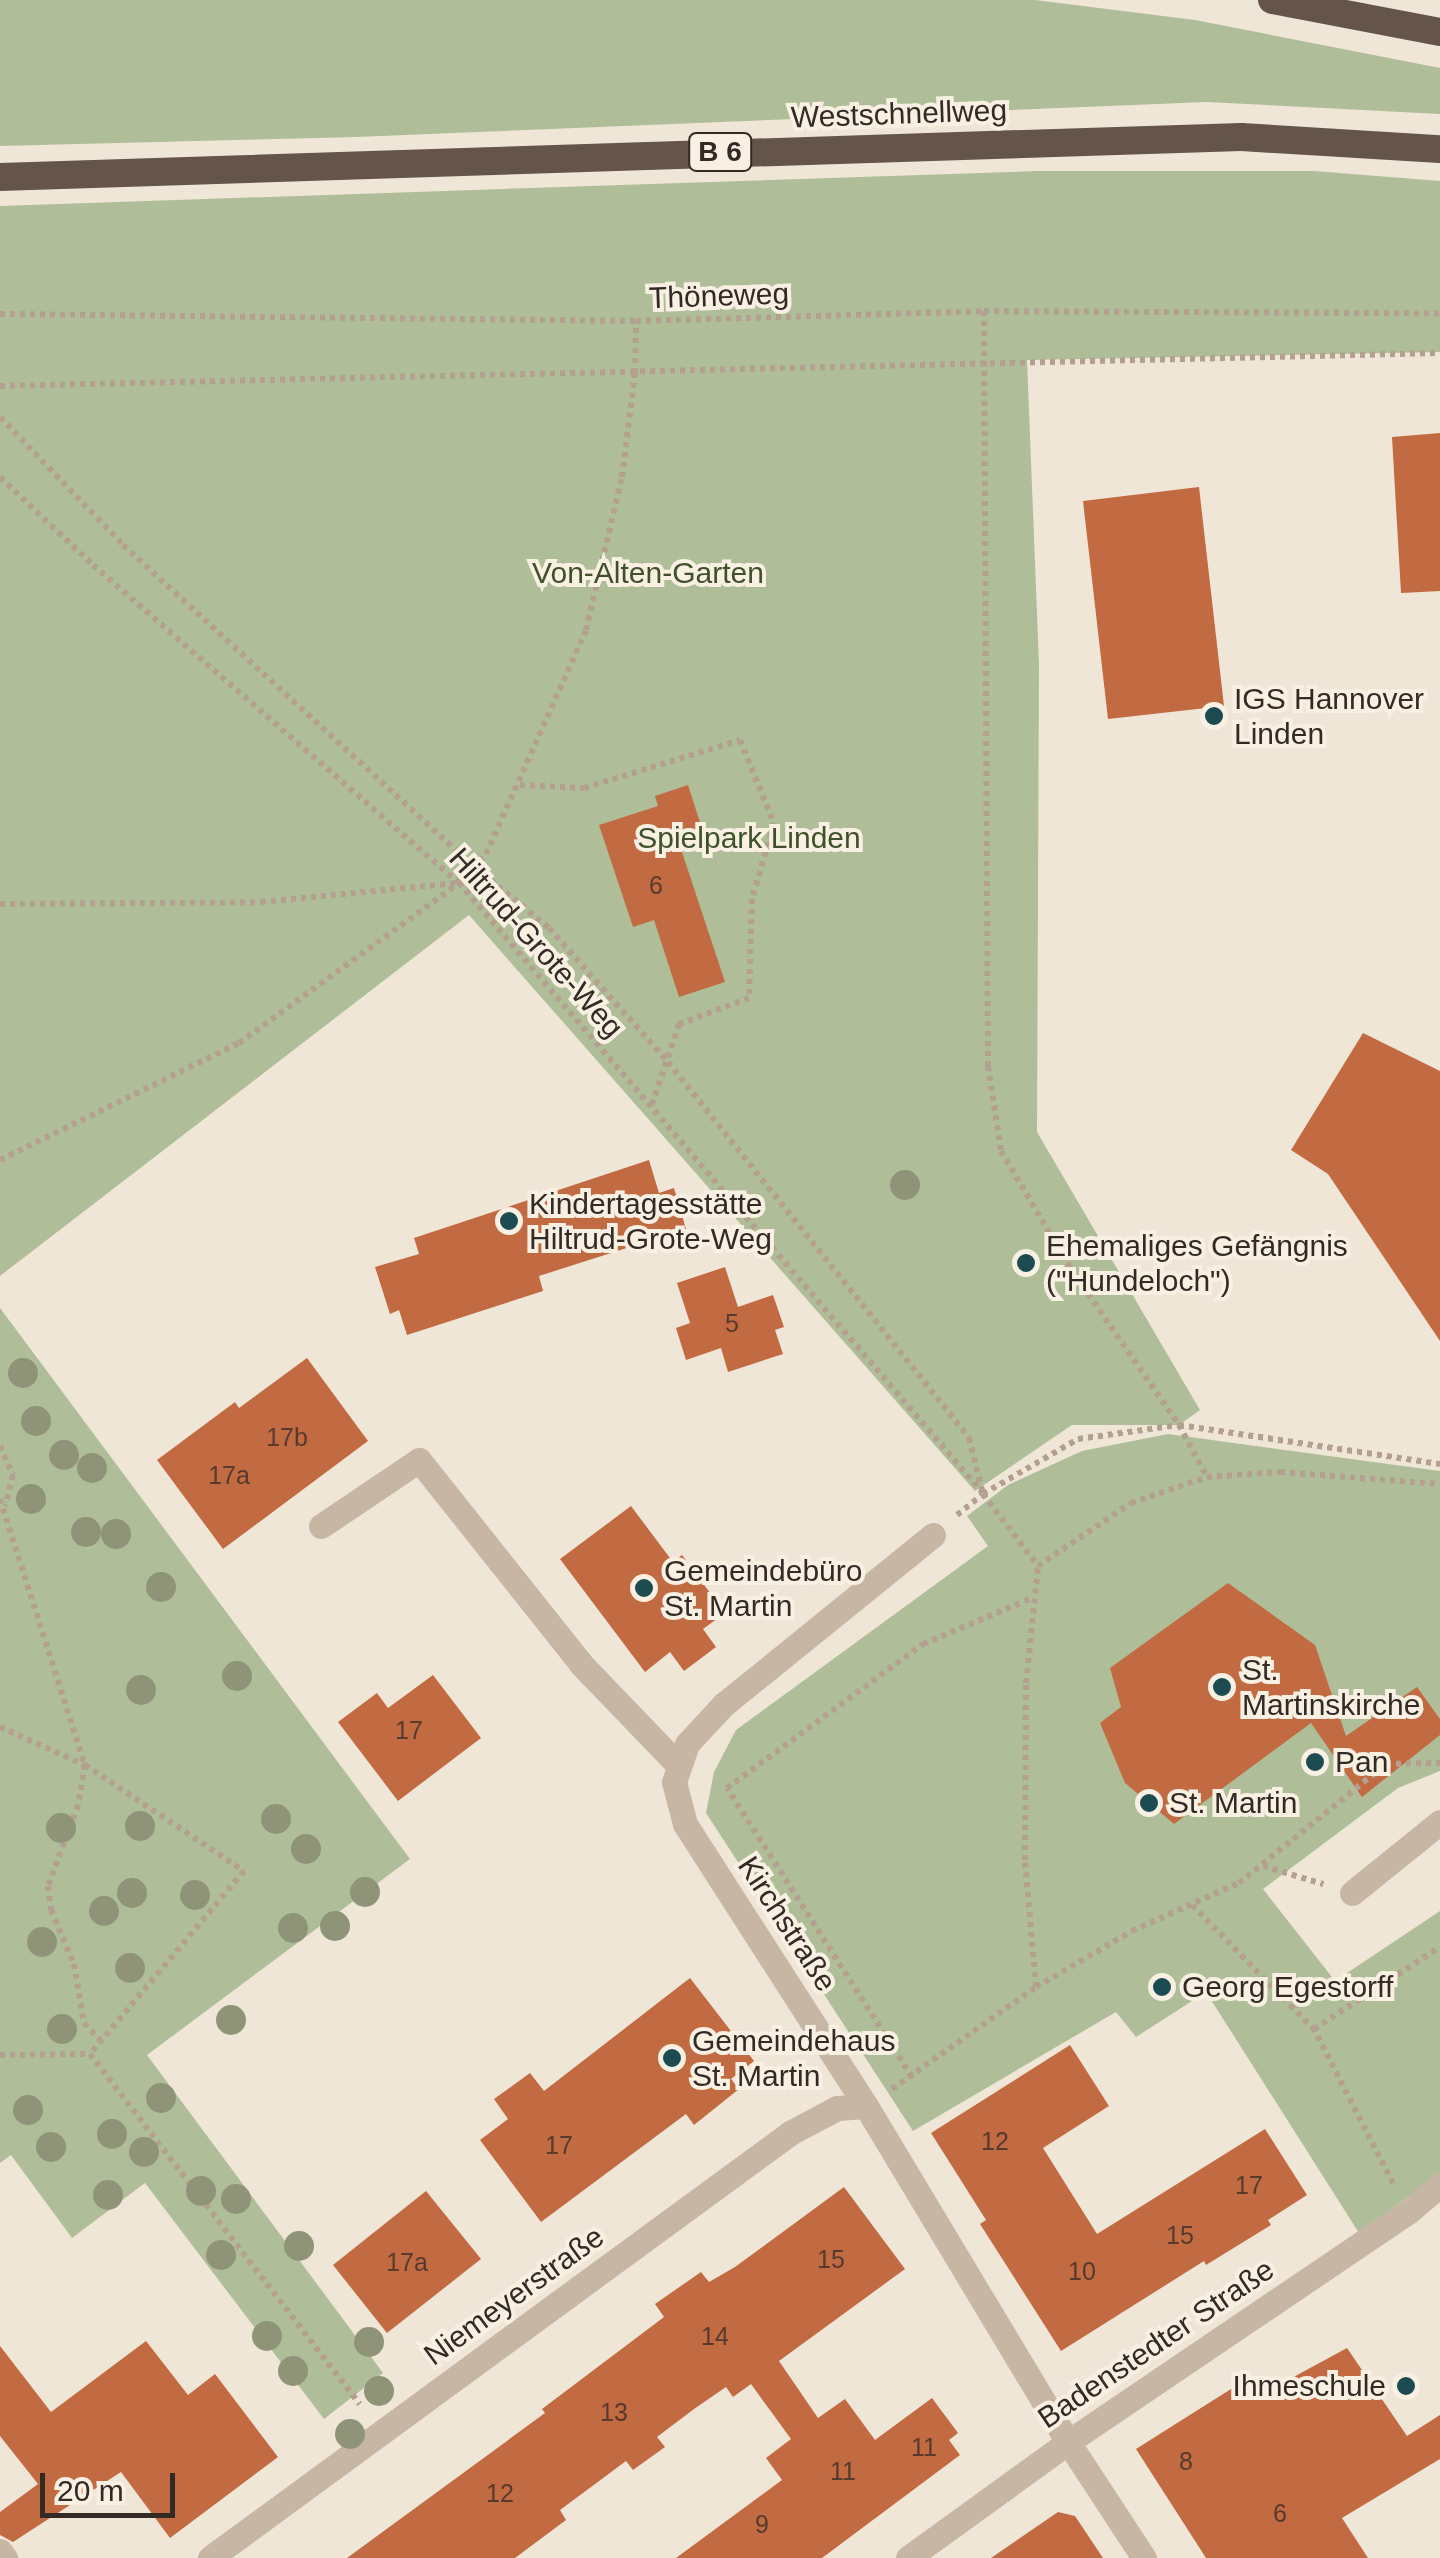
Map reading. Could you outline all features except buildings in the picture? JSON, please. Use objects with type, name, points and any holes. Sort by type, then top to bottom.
[{"type":"highway","points":[[1272,0],[1440,32]]},
{"type":"highway","name":"Westschnellweg","points":[[0,177],[1222,138],[1440,149]]},
{"type":"street","points":[[321,1526],[419,1460],[581,1664],[680,1766],[687,1744],[724,1704],[933,1534]]},
{"type":"street","name":"Kirchstraße","points":[[680,1766],[674,1782],[685,1824],[866,2106],[1068,2442],[1144,2558]]},
{"type":"street","points":[[1352,1894],[1440,1822]]},
{"type":"street","name":"Niemeyerstraße","points":[[210,2558],[801,2125],[837,2108],[866,2106]]},
{"type":"street","name":"Badenstedter Straße","points":[[908,2558],[1068,2442],[1408,2212],[1440,2185]]},
{"type":"street","points":[[0,2551],[5,2558]]},
{"type":"path","name":"Thöneweg","points":[[0,314],[636,321],[984,311],[1440,313]]},
{"type":"path","points":[[984,311],[988,1066],[1000,1151],[1071,1270],[1179,1425],[1207,1477]]},
{"type":"path","points":[[0,1160],[239,1044],[460,883],[486,854],[586,630],[622,477],[635,373],[636,321]]},
{"type":"path","points":[[0,386],[986,366],[1440,352]]},
{"type":"path","points":[[0,417],[123,545],[475,866],[549,928],[668,1062],[969,1438],[984,1494]]},
{"type":"path","name":"Hiltrud-Grote-Weg","points":[[0,477],[92,565],[460,883],[984,1494],[1038,1566]]},
{"type":"path","points":[[520,785],[584,788],[740,740],[774,823],[752,899],[748,998],[679,1024],[651,1107]]},
{"type":"path","points":[[0,904],[261,902],[460,883]]},
{"type":"path","points":[[933,1534],[984,1494],[1078,1438],[1179,1425],[1440,1464]]},
{"type":"path","points":[[0,1446],[13,1475],[3,1502],[85,1765],[78,1805],[48,1886],[51,1910],[74,1964],[84,2024],[101,2041]]},
{"type":"path","points":[[1036,1987],[1026,1860],[1032,1598],[1038,1566],[1131,1502],[1207,1477],[1280,1472],[1440,1484]]},
{"type":"path","points":[[912,2076],[726,1788],[923,1644],[1032,1598]]},
{"type":"path","points":[[0,1727],[85,1765],[244,1871],[90,2054],[0,2055]]},
{"type":"path","points":[[866,2106],[1036,1987],[1132,1931],[1239,1883],[1369,1782],[1386,1764],[1440,1762]]},
{"type":"path","points":[[1262,1866],[1352,1894]]},
{"type":"path","points":[[1191,1905],[1314,2029],[1408,2212]]},
{"type":"path","points":[[1314,2029],[1440,1947]]},
{"type":"path","points":[[90,2054],[381,2434]]},
{"type":"green space","points":[[0,0],[1035,0],[1195,20],[1440,68],[1440,114],[1207,102],[357,137],[0,146]]},
{"type":"green space","name":"Von-Alten-Garten","points":[[1037,171],[1314,171],[1440,181],[1440,352],[1027,360],[1039,664],[1037,1132],[1200,1410],[1179,1425],[1072,1425],[975,1491],[469,915],[0,1276],[0,206]]},
{"type":"green space","points":[[0,1308],[410,1859],[147,2055],[383,2373],[324,2419],[145,2183],[72,2238],[11,2155],[0,2163]]},
{"type":"green space","points":[[1168,1434],[1440,1471],[1440,1771],[1398,1788],[1263,1889],[1335,1981],[1440,1911],[1440,2173],[1359,2233],[1206,1992],[1136,2037],[1116,2012],[913,2131],[706,1813],[714,1772],[736,1730],[988,1546],[967,1516],[1008,1485],[1082,1451]]},
{"type":"place","name":"IGS Hannover Linden","points":[[1214,716]]},
{"type":"place","name":"Kindertagesstätte Hiltrud-Grote-Weg","points":[[509,1221]]},
{"type":"place","name":"Ehemaliges Gefängnis (\"Hundeloch\")","points":[[1026,1263]]},
{"type":"place","name":"Gemeindebüro St. Martin","points":[[644,1588]]},
{"type":"place","name":"St. Martinskirche","points":[[1222,1687]]},
{"type":"place","name":"Pan","points":[[1315,1762]]},
{"type":"place","name":"St. Martin","points":[[1149,1803]]},
{"type":"place","name":"Georg Egestorff","points":[[1162,1987]]},
{"type":"place","name":"Gemeindehaus St. Martin","points":[[672,2058]]},
{"type":"place","name":"Ihmeschule","points":[[1406,2386]]},
{"type":"park label","name":"Spielpark Linden","points":[[749,838]]}]
